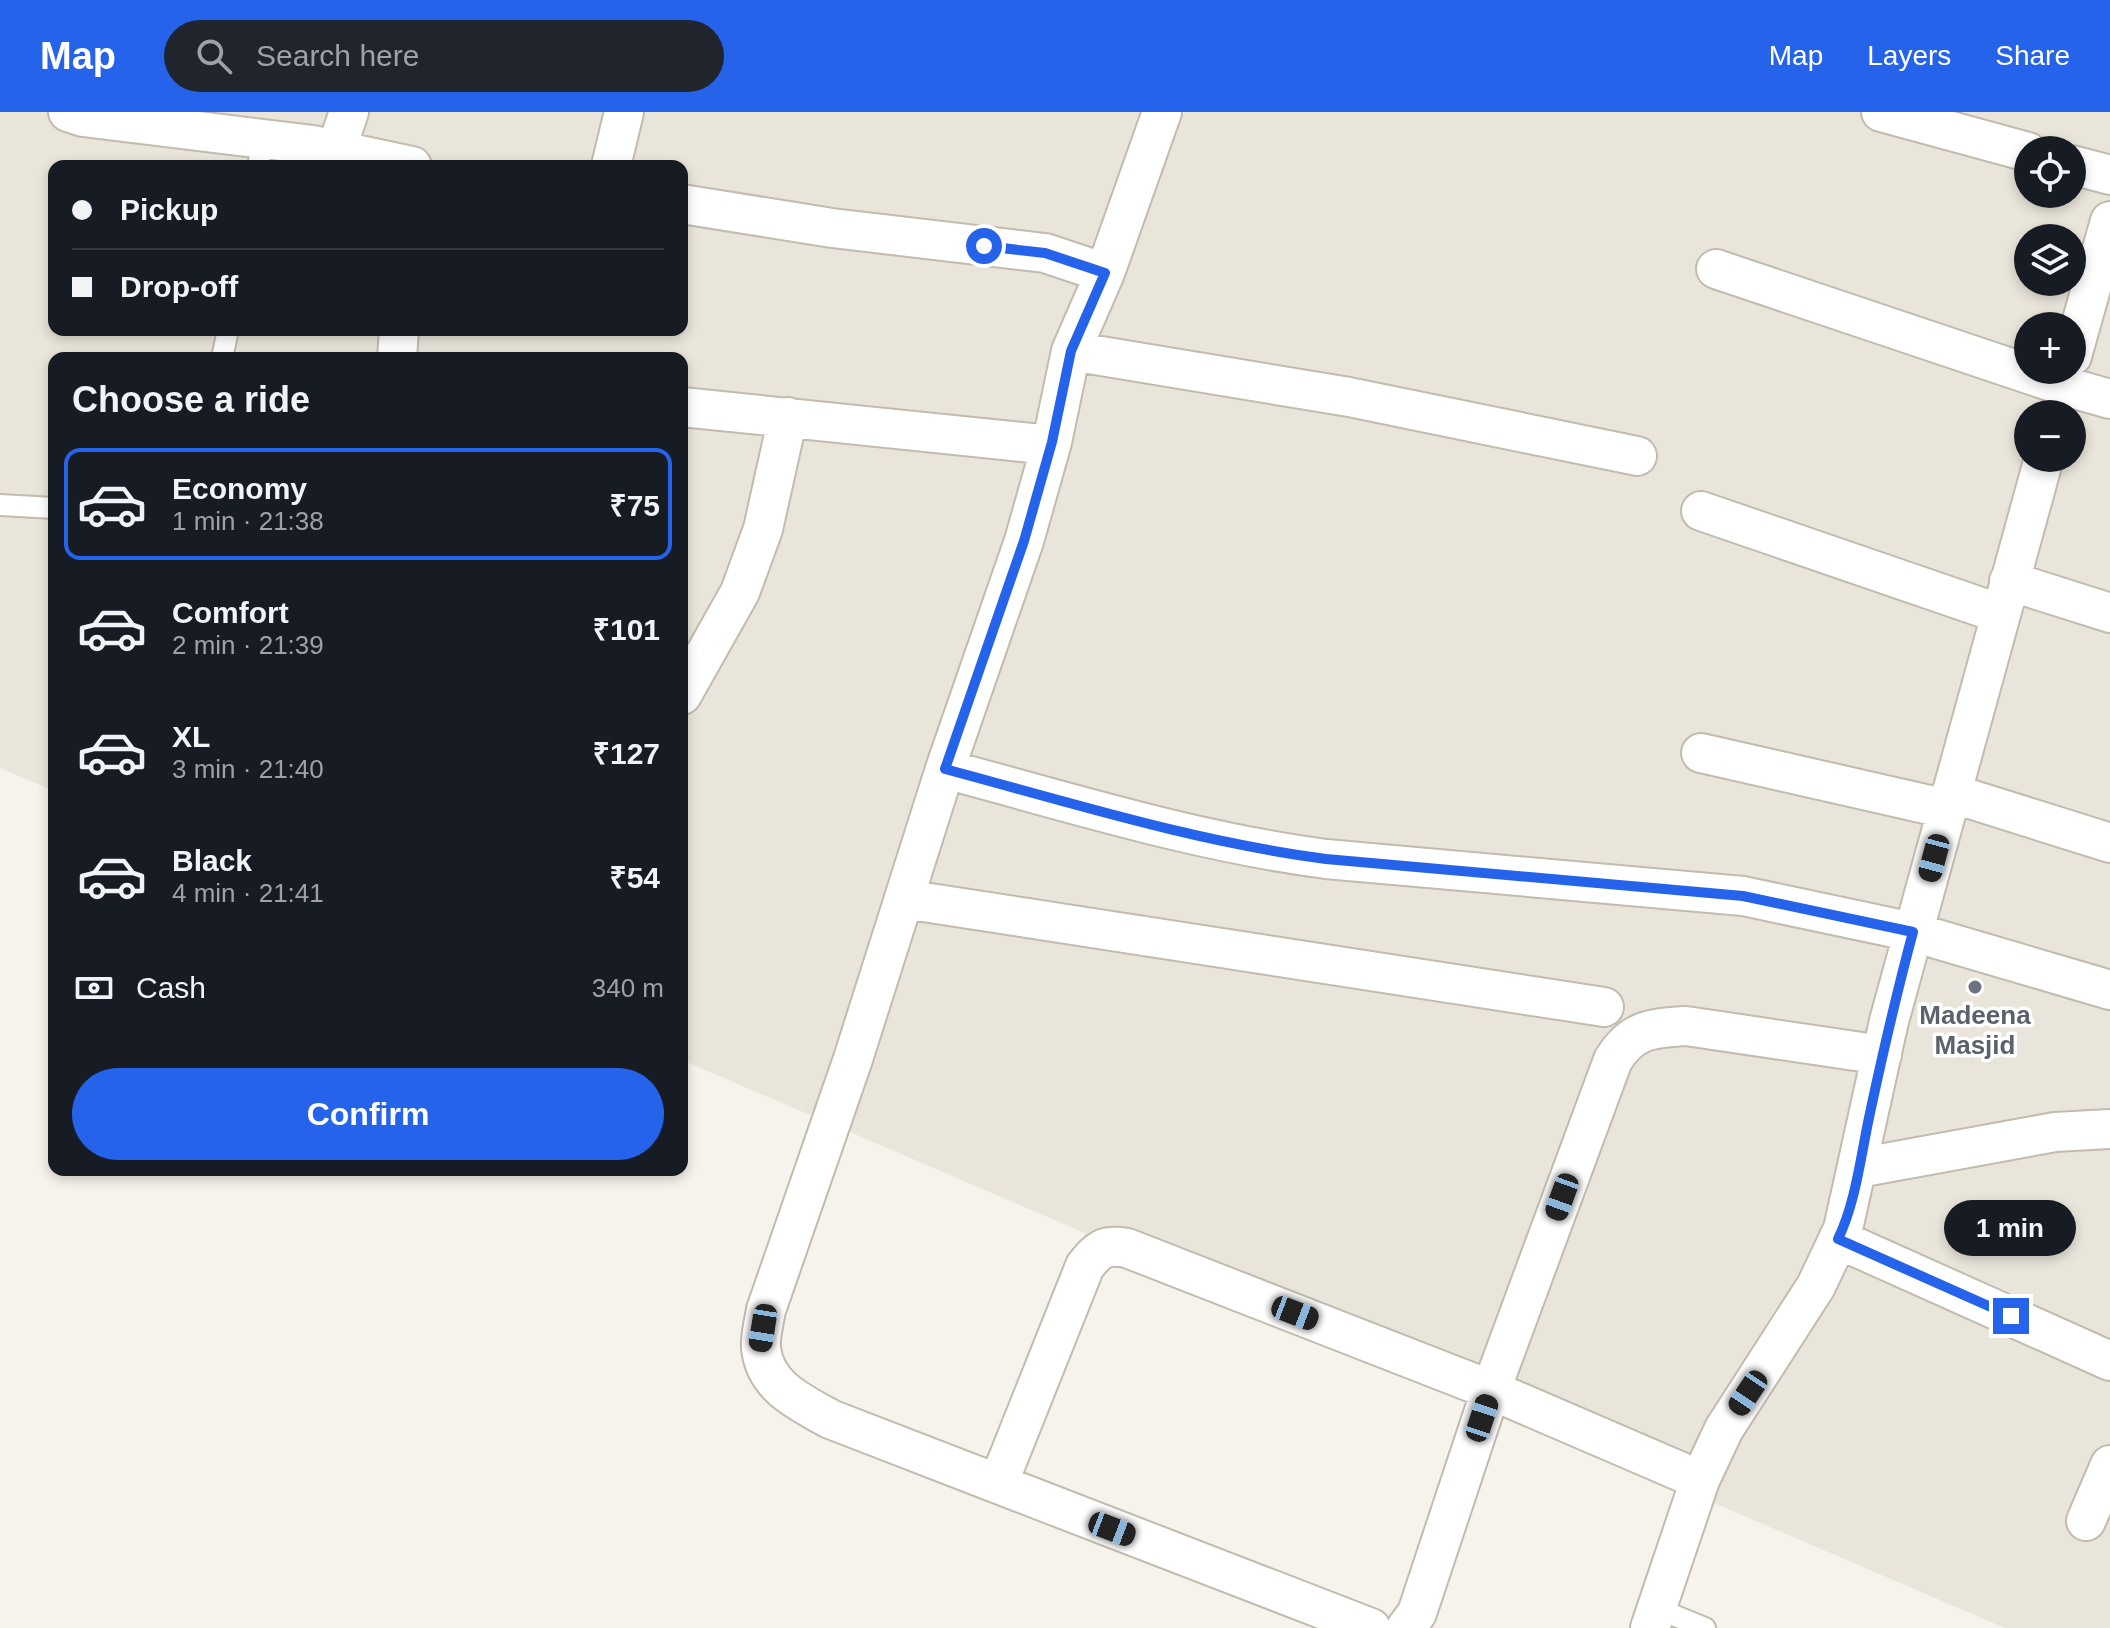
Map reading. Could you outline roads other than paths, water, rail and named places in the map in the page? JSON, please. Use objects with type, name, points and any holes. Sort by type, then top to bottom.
[{"type":"street","points":[[68,112],[83,117],[139,118],[261,152],[336,150],[382,160]]},
{"type":"street","points":[[336,150],[349,112]]},
{"type":"street","points":[[612,160],[624,112]]},
{"type":"street","points":[[1162,112],[1105,273],[1071,351],[1052,442],[1024,541],[945,769],[853,1059],[766,1310],[760,1346],[766,1369],[784,1393],[830,1419],[1371,1628]]},
{"type":"street","points":[[1881,112],[2014,148]]},
{"type":"street","points":[[2086,169],[2110,175]]},
{"type":"street","points":[[688,205],[832,228],[1045,253],[1105,273]]},
{"type":"street","points":[[2085,312],[2110,221]]},
{"type":"street","points":[[1716,269],[2014,365]]},
{"type":"street","points":[[1071,351],[1349,397],[1637,456]]},
{"type":"street","points":[[2070,384],[2110,399]]},
{"type":"street","points":[[688,408],[1031,443],[1052,442]]},
{"type":"street","points":[[688,684],[740,592],[763,529],[788,417]]},
{"type":"street","points":[[1653,1618],[1700,1480],[1724,1429],[1816,1286],[1843,1229],[1913,932],[2040,472]]},
{"type":"street","points":[[1701,511],[2005,597],[2110,613]]},
{"type":"street","points":[[1701,753],[1949,801],[2110,843]]},
{"type":"street","points":[[945,769],[1192,836],[1263,851],[1743,896],[1913,932],[2110,990]]},
{"type":"street","points":[[904,899],[1604,1007]]},
{"type":"street","points":[[1406,1628],[1417,1613],[1491,1390],[1613,1060],[1621,1046],[1633,1036],[1657,1028],[1686,1026],[1882,1055]]},
{"type":"street","points":[[1858,1168],[2055,1132],[2110,1129]]},
{"type":"street","points":[[1838,1239],[2110,1361]]},
{"type":"street","points":[[998,1484],[1085,1266],[1097,1252],[1111,1245],[1127,1248],[1491,1390],[1700,1480]]},
{"type":"street","points":[[2086,1521],[2110,1465]]},
{"type":"lane","points":[[0,505],[48,508]]},
{"type":"lane","points":[[1653,1618],[1705,1628]]},
{"type":"place","name":"Madeena Masjid","points":[[1975,987]]}]
